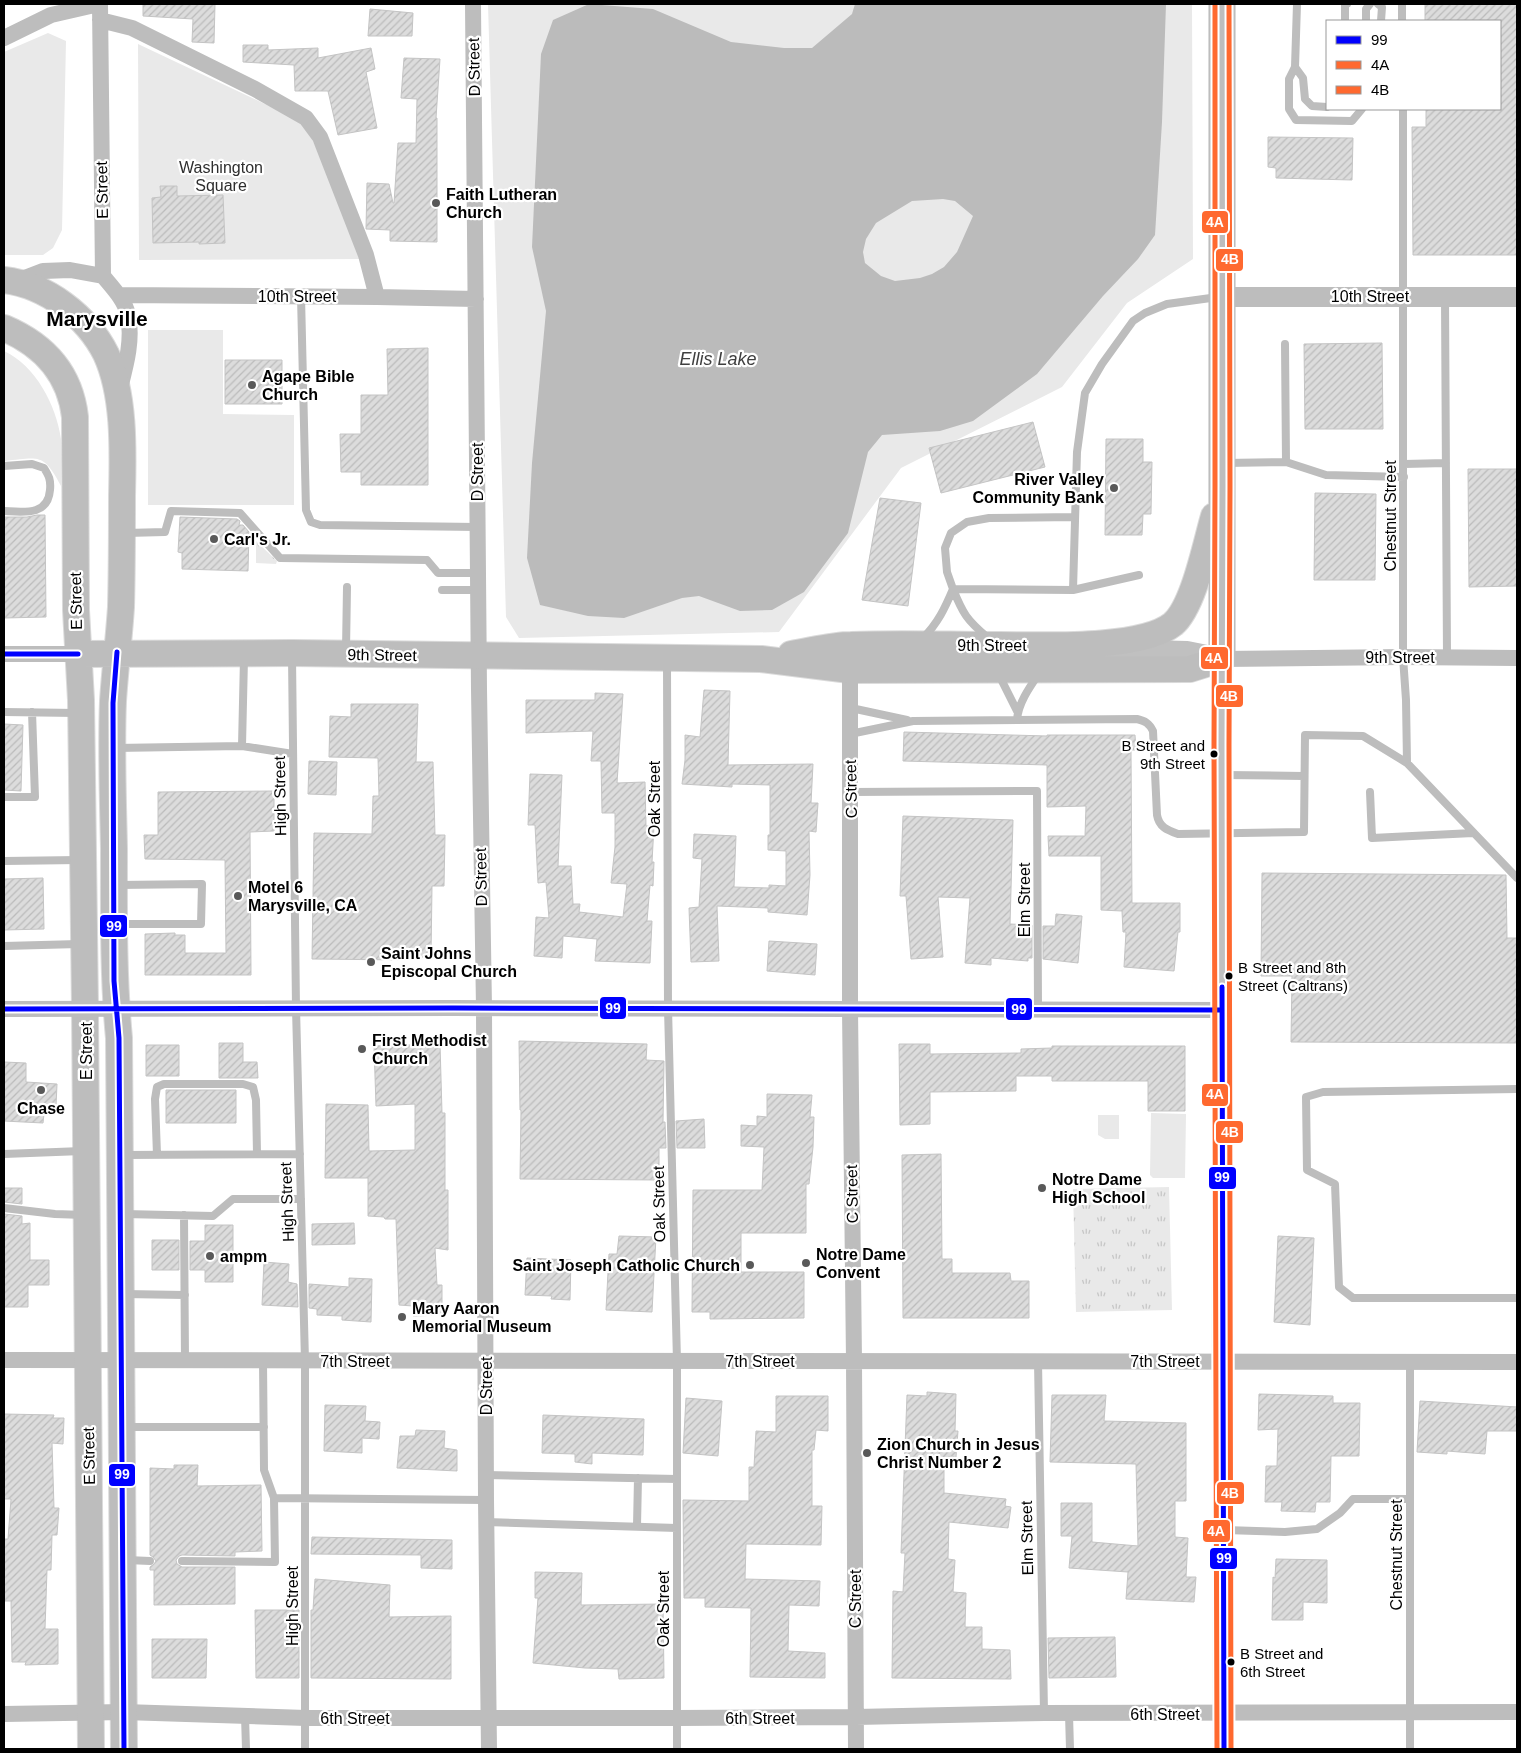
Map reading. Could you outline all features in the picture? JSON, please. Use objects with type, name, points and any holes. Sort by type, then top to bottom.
[{"type":"highway","points":[[1222,4],[1222,659]]},
{"type":"highway","name":"E Street","points":[[10,280],[38,289],[60,302],[94,334],[106,355],[112,374],[118,398],[122,440],[121,608],[113,703],[113,748],[114,981],[119,1038],[124,1749]]},
{"type":"highway","name":"E Street","points":[[4,328],[36,346],[50,359],[63,376],[69,388],[76,417],[76,610],[82,714],[91,1749]]},
{"type":"highway","points":[[1068,645],[1136,639],[1154,634],[1174,623],[1186,607],[1192,594],[1223,474]]},
{"type":"highway","name":"9th Street","points":[[761,659],[849,645],[917,645],[996,657],[1042,669],[1190,669],[1222,659]]},
{"type":"highway","name":"9th Street","points":[[78,654],[117,652],[292,653],[761,659],[850,670],[996,657],[1068,645]]},
{"type":"main road","name":"9th Street","points":[[1068,645],[1109,650],[1187,652],[1222,659]]},
{"type":"main road","points":[[1222,659],[1224,1749]]},
{"type":"street","name":"D Street","points":[[473,4],[478,656],[484,1008],[489,1749]]},
{"type":"street","points":[[4,38],[51,16],[100,9],[132,28],[255,89],[306,118],[320,137],[366,255],[377,296]]},
{"type":"street","name":"E Street","points":[[100,9],[103,276],[119,295],[128,314],[130,339],[118,398]]},
{"type":"street","points":[[10,280],[43,271],[70,270],[103,276]]},
{"type":"street","name":"10th Street","points":[[119,295],[377,296],[476,299]]},
{"type":"street","name":"10th Street","points":[[1222,297],[1517,297]]},
{"type":"street","name":"9th Street","points":[[4,654],[78,654]]},
{"type":"street","name":"9th Street","points":[[1222,659],[1403,656],[1517,658]]},
{"type":"street","name":"C Street","points":[[850,670],[850,1009],[856,1749]]},
{"type":"street","points":[[4,1008],[1222,1010]]},
{"type":"street","name":"7th Street","points":[[4,1360],[1517,1362]]},
{"type":"street","name":"6th Street","points":[[4,1714],[124,1712],[306,1718],[677,1718],[1410,1711],[1517,1712]]},
{"type":"lane","points":[[1297,4],[1295,67],[1289,80],[1289,109],[1296,120],[1352,121],[1361,110]]},
{"type":"lane","points":[[1345,20],[1345,5],[1347,4]]},
{"type":"lane","points":[[1366,20],[1366,9],[1370,4]]},
{"type":"lane","points":[[1378,4],[1382,7],[1381,20]]},
{"type":"lane","points":[[1402,4],[1402,20]]},
{"type":"lane","points":[[1295,67],[1303,78],[1305,99],[1312,106],[1326,107]]},
{"type":"lane","name":"Chestnut Street","points":[[1403,110],[1403,656],[1406,700],[1406,763]]},
{"type":"lane","points":[[302,296],[306,510],[312,522],[320,525],[477,527]]},
{"type":"lane","points":[[1073,590],[1077,452],[1085,393],[1102,364],[1128,327],[1145,313],[1167,304],[1222,297]]},
{"type":"lane","points":[[1445,297],[1447,657]]},
{"type":"lane","points":[[1285,344],[1286,462]]},
{"type":"lane","points":[[1223,474],[1286,462],[1326,475],[1404,476]]},
{"type":"lane","points":[[1404,464],[1446,463]]},
{"type":"lane","points":[[4,466],[32,464],[44,468],[51,478],[50,494],[46,504],[38,510],[4,512]]},
{"type":"lane","points":[[122,533],[164,532],[171,512],[240,513],[280,558],[426,560],[438,573],[478,573]]},
{"type":"lane","points":[[1018,717],[996,657],[963,612],[953,589],[947,572],[945,548],[952,533],[967,522],[990,518],[1075,517]]},
{"type":"lane","points":[[953,589],[1073,590],[1139,575]]},
{"type":"lane","points":[[346,654],[347,587]]},
{"type":"lane","points":[[917,645],[934,627],[944,612],[953,589]]},
{"type":"lane","points":[[442,590],[478,590]]},
{"type":"lane","points":[[242,746],[244,653]]},
{"type":"lane","name":"High Street","points":[[292,653],[296,1008],[305,1361],[305,1749]]},
{"type":"lane","name":"Oak Street","points":[[667,658],[668,1008],[677,1361],[677,1749]]},
{"type":"lane","points":[[1018,717],[1026,694],[1042,669]]},
{"type":"lane","points":[[851,708],[913,721]]},
{"type":"lane","points":[[4,712],[82,714]]},
{"type":"lane","points":[[4,797],[35,797],[32,712]]},
{"type":"lane","points":[[850,734],[913,721],[1018,717],[1137,719],[1144,721],[1150,725],[1152,732],[1156,815],[1158,822],[1167,830],[1178,834],[1304,832],[1305,735],[1363,736],[1406,763],[1517,878]]},
{"type":"lane","points":[[113,748],[242,746],[294,754]]},
{"type":"lane","points":[[1221,775],[1304,776]]},
{"type":"lane","name":"Elm Street","points":[[851,792],[1037,792],[1038,1009]]},
{"type":"lane","points":[[1370,792],[1372,838],[1473,832]]},
{"type":"lane","points":[[4,861],[83,860]]},
{"type":"lane","points":[[114,885],[202,884],[201,924],[114,924]]},
{"type":"lane","points":[[4,946],[84,944]]},
{"type":"lane","points":[[157,1155],[155,1099],[157,1087],[164,1084],[243,1084],[253,1087],[256,1100],[257,1154]]},
{"type":"lane","points":[[1517,1089],[1323,1092],[1306,1097],[1307,1170],[1335,1184],[1339,1287],[1353,1298],[1517,1298]]},
{"type":"lane","points":[[4,1154],[86,1151]]},
{"type":"lane","points":[[120,1155],[300,1154]]},
{"type":"lane","points":[[120,1214],[213,1216],[233,1199],[301,1200]]},
{"type":"lane","points":[[4,1208],[55,1214],[87,1215]]},
{"type":"lane","points":[[184,1215],[186,1360]]},
{"type":"lane","points":[[120,1294],[185,1295]]},
{"type":"lane","points":[[182,1561],[275,1562],[274,1498],[264,1470],[263,1361]]},
{"type":"lane","name":"Elm Street","points":[[1038,1361],[1044,1714]]},
{"type":"lane","name":"Chestnut Street","points":[[1410,1362],[1410,1749]]},
{"type":"lane","points":[[121,1427],[264,1427]]},
{"type":"lane","points":[[486,1474],[677,1479]]},
{"type":"lane","points":[[637,1526],[638,1478]]},
{"type":"lane","points":[[274,1498],[486,1500]]},
{"type":"lane","points":[[1223,1530],[1285,1532],[1317,1529],[1340,1513],[1353,1499],[1410,1498]]},
{"type":"lane","points":[[486,1522],[677,1528]]},
{"type":"lane","points":[[122,1560],[150,1561]]},
{"type":"lane","points":[[1069,1714],[1070,1749]]},
{"type":"lane","points":[[245,1716],[246,1749]]},
{"type":"green space","name":"Ellis Lake","points":[[488,4],[1192,4],[1193,259],[1127,303],[1062,387],[901,468],[779,632],[519,638],[506,617]]},
{"type":"green space","points":[[48,33],[66,41],[62,230],[53,248],[43,255],[4,255],[4,52]]},
{"type":"green space","name":"Washington Square","points":[[138,44],[305,123],[351,226],[363,259],[139,260]]},
{"type":"green space","points":[[148,330],[223,330],[223,414],[294,415],[294,505],[148,505]]},
{"type":"green space","points":[[4,351],[26,366],[35,376],[49,400],[61,439],[61,486],[44,462],[33,459],[4,461]]},
{"type":"green space","points":[[256,541],[277,561],[276,564],[256,563]]},
{"type":"green space","points":[[1151,1113],[1186,1114],[1185,1178],[1153,1178],[1150,1175]]},
{"type":"green space","points":[[1098,1115],[1119,1115],[1119,1139],[1105,1139],[1098,1135]]},
{"type":"green space","points":[[1169,1187],[1172,1310],[1076,1312],[1073,1189]]},
{"type":"water","name":"Ellis Lake","points":[[589,4],[653,9],[731,42],[784,48],[812,48],[852,14],[855,4],[1166,4],[1162,122],[1155,235],[1138,259],[1103,296],[1037,374],[973,421],[940,431],[882,435],[868,452],[848,533],[804,592],[772,610],[740,611],[699,596],[682,598],[624,618],[588,616],[540,605],[527,558],[532,463],[546,311],[532,247],[541,54],[553,20]],"holes":[[[943,199],[955,201],[973,216],[957,252],[944,267],[920,278],[895,281],[881,276],[865,263],[863,252],[866,239],[876,223],[912,201]]]},
{"type":"building","points":[[143,4],[215,4],[214,43],[192,42],[193,19],[143,16]]},
{"type":"building","points":[[1425,4],[1517,4],[1517,255],[1413,255],[1412,127],[1426,127],[1426,110],[1501,110],[1501,20],[1425,20]]},
{"type":"building","points":[[370,9],[413,13],[412,36],[368,36]]},
{"type":"building","points":[[243,45],[268,45],[268,50],[318,48],[318,58],[371,48],[375,69],[366,72],[377,128],[338,135],[328,91],[295,91],[294,65],[243,62]]},
{"type":"building","points":[[404,58],[440,59],[436,118],[437,242],[390,241],[390,230],[366,229],[367,183],[389,184],[394,203],[398,143],[416,143],[417,99],[401,98]]},
{"type":"building","points":[[1268,137],[1353,138],[1352,180],[1276,178],[1276,168],[1268,167]]},
{"type":"building","points":[[160,186],[177,186],[177,196],[223,195],[225,243],[153,243],[152,198],[161,197]]},
{"type":"building","points":[[1382,343],[1383,429],[1305,429],[1304,344]]},
{"type":"building","points":[[428,348],[428,485],[361,485],[361,472],[341,472],[340,434],[361,434],[361,395],[388,395],[387,349]]},
{"type":"building","points":[[225,360],[282,360],[282,404],[225,404]]},
{"type":"building","points":[[1033,422],[1045,467],[941,493],[929,448]]},
{"type":"building","points":[[1106,439],[1143,439],[1143,462],[1152,462],[1151,514],[1143,514],[1142,535],[1105,535]]},
{"type":"building","points":[[1468,469],[1517,469],[1517,586],[1469,587]]},
{"type":"building","points":[[1315,493],[1376,494],[1375,580],[1314,580]]},
{"type":"building","points":[[880,498],[921,503],[908,606],[862,600]]},
{"type":"building","points":[[45,515],[46,617],[4,618],[4,517]]},
{"type":"building","name":"Carl's Jr.","points":[[180,517],[237,519],[240,521],[239,525],[243,525],[249,532],[248,571],[182,569],[182,553],[178,552]]},
{"type":"building","points":[[704,690],[730,691],[728,765],[813,764],[811,803],[818,803],[816,832],[809,831],[810,875],[807,915],[768,912],[768,908],[717,906],[719,961],[691,962],[689,908],[699,907],[702,859],[693,858],[694,834],[736,836],[734,887],[769,888],[769,885],[786,886],[786,851],[768,850],[768,835],[770,835],[770,785],[732,784],[732,787],[682,784],[685,760],[685,735],[700,737]]},
{"type":"building","points":[[595,693],[623,694],[617,783],[645,782],[646,826],[654,826],[653,886],[650,885],[647,921],[652,921],[650,963],[595,961],[597,939],[563,936],[562,958],[534,956],[536,917],[549,918],[546,882],[538,883],[535,825],[528,825],[530,774],[562,775],[558,866],[571,866],[573,904],[580,904],[579,912],[623,917],[627,884],[611,883],[615,847],[615,813],[602,813],[601,761],[591,761],[593,731],[526,733],[526,700],[595,700]]},
{"type":"building","points":[[351,704],[418,704],[416,762],[433,762],[435,835],[445,835],[444,886],[432,886],[431,957],[406,957],[406,960],[312,959],[314,833],[372,834],[373,796],[379,796],[378,758],[329,757],[330,716],[351,717]]},
{"type":"building","points":[[4,724],[23,725],[21,791],[4,790]]},
{"type":"building","points":[[904,732],[1047,736],[1135,735],[1136,750],[1131,750],[1132,903],[1180,903],[1180,932],[1178,932],[1174,971],[1124,967],[1126,932],[1123,932],[1122,911],[1101,910],[1101,856],[1049,856],[1048,836],[1085,836],[1086,806],[1047,807],[1047,765],[903,761]]},
{"type":"building","points":[[309,761],[337,762],[336,795],[308,794]]},
{"type":"building","name":"Motel 6 Marysville, CA","points":[[274,791],[274,831],[250,832],[251,975],[145,975],[145,934],[175,933],[175,935],[185,935],[185,953],[226,953],[225,860],[145,859],[144,835],[158,835],[158,792]]},
{"type":"building","points":[[903,816],[1013,820],[1010,924],[1032,925],[1032,958],[1028,958],[1028,961],[991,958],[991,965],[965,963],[970,898],[938,897],[943,957],[911,959],[906,896],[900,896]]},
{"type":"building","points":[[1262,873],[1506,875],[1507,938],[1517,938],[1517,1043],[1291,1042],[1292,976],[1261,976]]},
{"type":"building","points":[[43,878],[44,929],[4,930],[4,879]]},
{"type":"building","points":[[1056,914],[1082,916],[1078,963],[1043,959],[1043,926],[1055,926]]},
{"type":"building","points":[[769,941],[817,944],[815,975],[767,971]]},
{"type":"building","points":[[519,1041],[647,1044],[646,1060],[664,1061],[663,1122],[665,1122],[666,1148],[659,1148],[659,1180],[520,1179]]},
{"type":"building","points":[[219,1043],[243,1043],[243,1062],[257,1062],[258,1078],[219,1078]]},
{"type":"building","points":[[440,1044],[442,1113],[445,1113],[445,1190],[448,1190],[448,1250],[435,1248],[437,1285],[442,1285],[442,1315],[413,1316],[413,1306],[399,1305],[396,1219],[368,1216],[368,1178],[325,1178],[326,1104],[368,1105],[369,1151],[415,1150],[415,1104],[376,1106],[374,1046]]},
{"type":"building","points":[[899,1044],[930,1044],[930,1054],[1021,1053],[1021,1049],[1052,1048],[1052,1046],[1185,1046],[1185,1111],[1148,1111],[1148,1081],[1052,1081],[1052,1076],[1016,1076],[1016,1091],[930,1092],[930,1124],[900,1125]]},
{"type":"building","points":[[146,1045],[179,1045],[179,1076],[146,1076]]},
{"type":"building","points":[[4,1062],[26,1063],[26,1082],[57,1084],[56,1106],[45,1105],[43,1123],[4,1121]]},
{"type":"building","points":[[166,1090],[236,1090],[236,1123],[166,1123]]},
{"type":"building","points":[[767,1094],[812,1095],[810,1117],[814,1117],[813,1147],[809,1184],[806,1184],[806,1233],[741,1233],[741,1272],[804,1272],[804,1318],[710,1319],[710,1312],[692,1312],[693,1190],[762,1190],[764,1147],[741,1146],[741,1125],[757,1126],[757,1116],[767,1117]]},
{"type":"building","points":[[704,1119],[705,1148],[677,1148],[676,1121]]},
{"type":"building","points":[[941,1154],[942,1259],[952,1259],[952,1273],[1010,1273],[1011,1281],[1029,1281],[1029,1318],[903,1318],[902,1155]]},
{"type":"building","points":[[4,1188],[22,1188],[22,1204],[4,1202]]},
{"type":"building","points":[[4,1214],[22,1216],[22,1224],[30,1223],[30,1260],[49,1260],[49,1285],[28,1285],[28,1307],[4,1307]]},
{"type":"building","points":[[354,1223],[355,1244],[312,1245],[312,1224]]},
{"type":"building","points":[[205,1225],[233,1225],[233,1282],[205,1282],[205,1270],[190,1270],[190,1241],[205,1241]]},
{"type":"building","points":[[619,1236],[656,1237],[652,1312],[606,1310],[609,1254],[617,1254]]},
{"type":"building","points":[[1278,1236],[1314,1238],[1310,1325],[1274,1322]]},
{"type":"building","points":[[152,1240],[179,1240],[179,1270],[152,1270]]},
{"type":"building","points":[[527,1258],[571,1260],[570,1300],[551,1299],[552,1296],[525,1295]]},
{"type":"building","points":[[264,1262],[289,1264],[288,1282],[297,1284],[298,1307],[262,1305]]},
{"type":"building","points":[[349,1278],[372,1279],[371,1322],[342,1320],[342,1316],[317,1315],[317,1309],[309,1308],[309,1284],[349,1287]]},
{"type":"building","points":[[927,1392],[956,1394],[955,1431],[958,1431],[956,1457],[944,1457],[944,1493],[1006,1499],[1005,1506],[1011,1507],[1008,1528],[949,1522],[948,1559],[955,1560],[953,1592],[966,1593],[965,1627],[982,1627],[982,1649],[1010,1650],[1011,1679],[892,1678],[893,1591],[903,1592],[905,1553],[901,1553],[907,1395],[927,1396]]},
{"type":"building","points":[[1259,1394],[1333,1396],[1333,1403],[1360,1403],[1359,1456],[1331,1456],[1330,1502],[1316,1502],[1315,1512],[1281,1511],[1282,1502],[1265,1502],[1266,1466],[1277,1466],[1278,1429],[1258,1430]]},
{"type":"building","points":[[1052,1395],[1106,1395],[1104,1421],[1186,1423],[1186,1501],[1175,1501],[1175,1537],[1188,1538],[1186,1577],[1196,1577],[1194,1602],[1126,1599],[1128,1572],[1069,1568],[1072,1536],[1061,1536],[1061,1503],[1092,1503],[1092,1542],[1138,1546],[1136,1464],[1050,1462]]},
{"type":"building","points":[[776,1396],[828,1396],[828,1431],[816,1430],[814,1450],[812,1450],[812,1506],[822,1506],[821,1545],[746,1544],[745,1579],[820,1581],[819,1606],[789,1605],[788,1651],[825,1653],[825,1678],[750,1677],[751,1608],[705,1607],[705,1598],[684,1598],[683,1500],[749,1501],[749,1467],[754,1467],[756,1431],[776,1432]]},
{"type":"building","points":[[686,1398],[722,1401],[718,1456],[683,1453]]},
{"type":"building","points":[[1420,1401],[1517,1407],[1517,1431],[1487,1431],[1485,1454],[1447,1451],[1447,1454],[1417,1452]]},
{"type":"building","points":[[325,1405],[366,1406],[365,1421],[380,1422],[379,1439],[362,1438],[362,1453],[324,1451]]},
{"type":"building","points":[[4,1414],[54,1415],[53,1418],[64,1418],[63,1444],[52,1443],[54,1508],[59,1508],[57,1535],[52,1535],[51,1570],[47,1570],[45,1629],[58,1629],[58,1664],[25,1665],[26,1662],[12,1662],[11,1601],[4,1601],[4,1539],[8,1539],[11,1499],[4,1499]]},
{"type":"building","points":[[543,1415],[644,1419],[643,1455],[592,1453],[592,1464],[575,1462],[575,1454],[542,1453]]},
{"type":"building","points":[[416,1430],[445,1431],[444,1448],[457,1450],[457,1471],[397,1468],[400,1436],[415,1436]]},
{"type":"building","points":[[174,1465],[198,1465],[197,1486],[261,1485],[262,1551],[235,1552],[235,1556],[182,1555],[176,1560],[177,1564],[182,1567],[235,1567],[235,1604],[154,1605],[154,1570],[150,1570],[150,1567],[156,1561],[150,1555],[150,1468],[174,1469]]},
{"type":"building","points":[[312,1537],[452,1540],[452,1569],[421,1568],[421,1555],[311,1554]]},
{"type":"building","points":[[1276,1559],[1327,1560],[1327,1603],[1303,1602],[1303,1620],[1272,1620],[1273,1577],[1275,1578]]},
{"type":"building","points":[[535,1572],[582,1573],[581,1605],[663,1604],[664,1678],[619,1679],[618,1669],[533,1663],[538,1598],[535,1598]]},
{"type":"building","points":[[315,1579],[390,1585],[389,1617],[451,1616],[451,1679],[311,1678],[311,1610],[313,1610]]},
{"type":"building","points":[[255,1610],[299,1610],[299,1678],[256,1678]]},
{"type":"building","points":[[1115,1637],[1116,1677],[1049,1678],[1048,1638]]},
{"type":"building","points":[[152,1639],[207,1639],[206,1678],[152,1678]]},
{"type":"transit line","name":"4A","points":[[1215,4],[1214,745],[1217,1749]]},
{"type":"transit line","name":"4B","points":[[1229,4],[1231,1749]]},
{"type":"transit line","name":"99","points":[[117,652],[113,703],[114,981],[119,1038],[124,1749]]},
{"type":"transit line","name":"99","points":[[4,654],[78,654]]},
{"type":"transit line","name":"99","points":[[1222,987],[1224,1749]]},
{"type":"transit line","name":"99","points":[[4,1009],[1222,1010]]},
{"type":"place","name":"Faith Lutheran Church","points":[[436,203]]},
{"type":"place","name":"Agape Bible Church","points":[[252,385]]},
{"type":"place","name":"River Valley Community Bank","points":[[1114,488]]},
{"type":"place","name":"Carl's Jr.","points":[[214,539]]},
{"type":"place","name":"B Street and 9th Street","points":[[1214,754]]},
{"type":"place","name":"Motel 6 Marysville, CA","points":[[238,896]]},
{"type":"place","name":"Saint Johns Episcopal Church","points":[[371,962]]},
{"type":"place","name":"B Street and 8th Street (Caltrans)","points":[[1229,976]]},
{"type":"place","name":"First Methodist Church","points":[[362,1049]]},
{"type":"place","name":"Chase","points":[[41,1090]]},
{"type":"place","name":"Notre Dame High School","points":[[1042,1188]]},
{"type":"place","name":"ampm","points":[[210,1256]]},
{"type":"place","name":"Notre Dame Convent","points":[[806,1263]]},
{"type":"place","name":"Saint Joseph Catholic Church","points":[[750,1265]]},
{"type":"place","name":"Mary Aaron Memorial Museum","points":[[402,1317]]},
{"type":"place","name":"Zion Church in Jesus Christ Number 2","points":[[867,1453]]},
{"type":"place","name":"B Street and 6th Street","points":[[1231,1662]]},
{"type":"district","name":"Marysville","points":[[97,318]]}]
